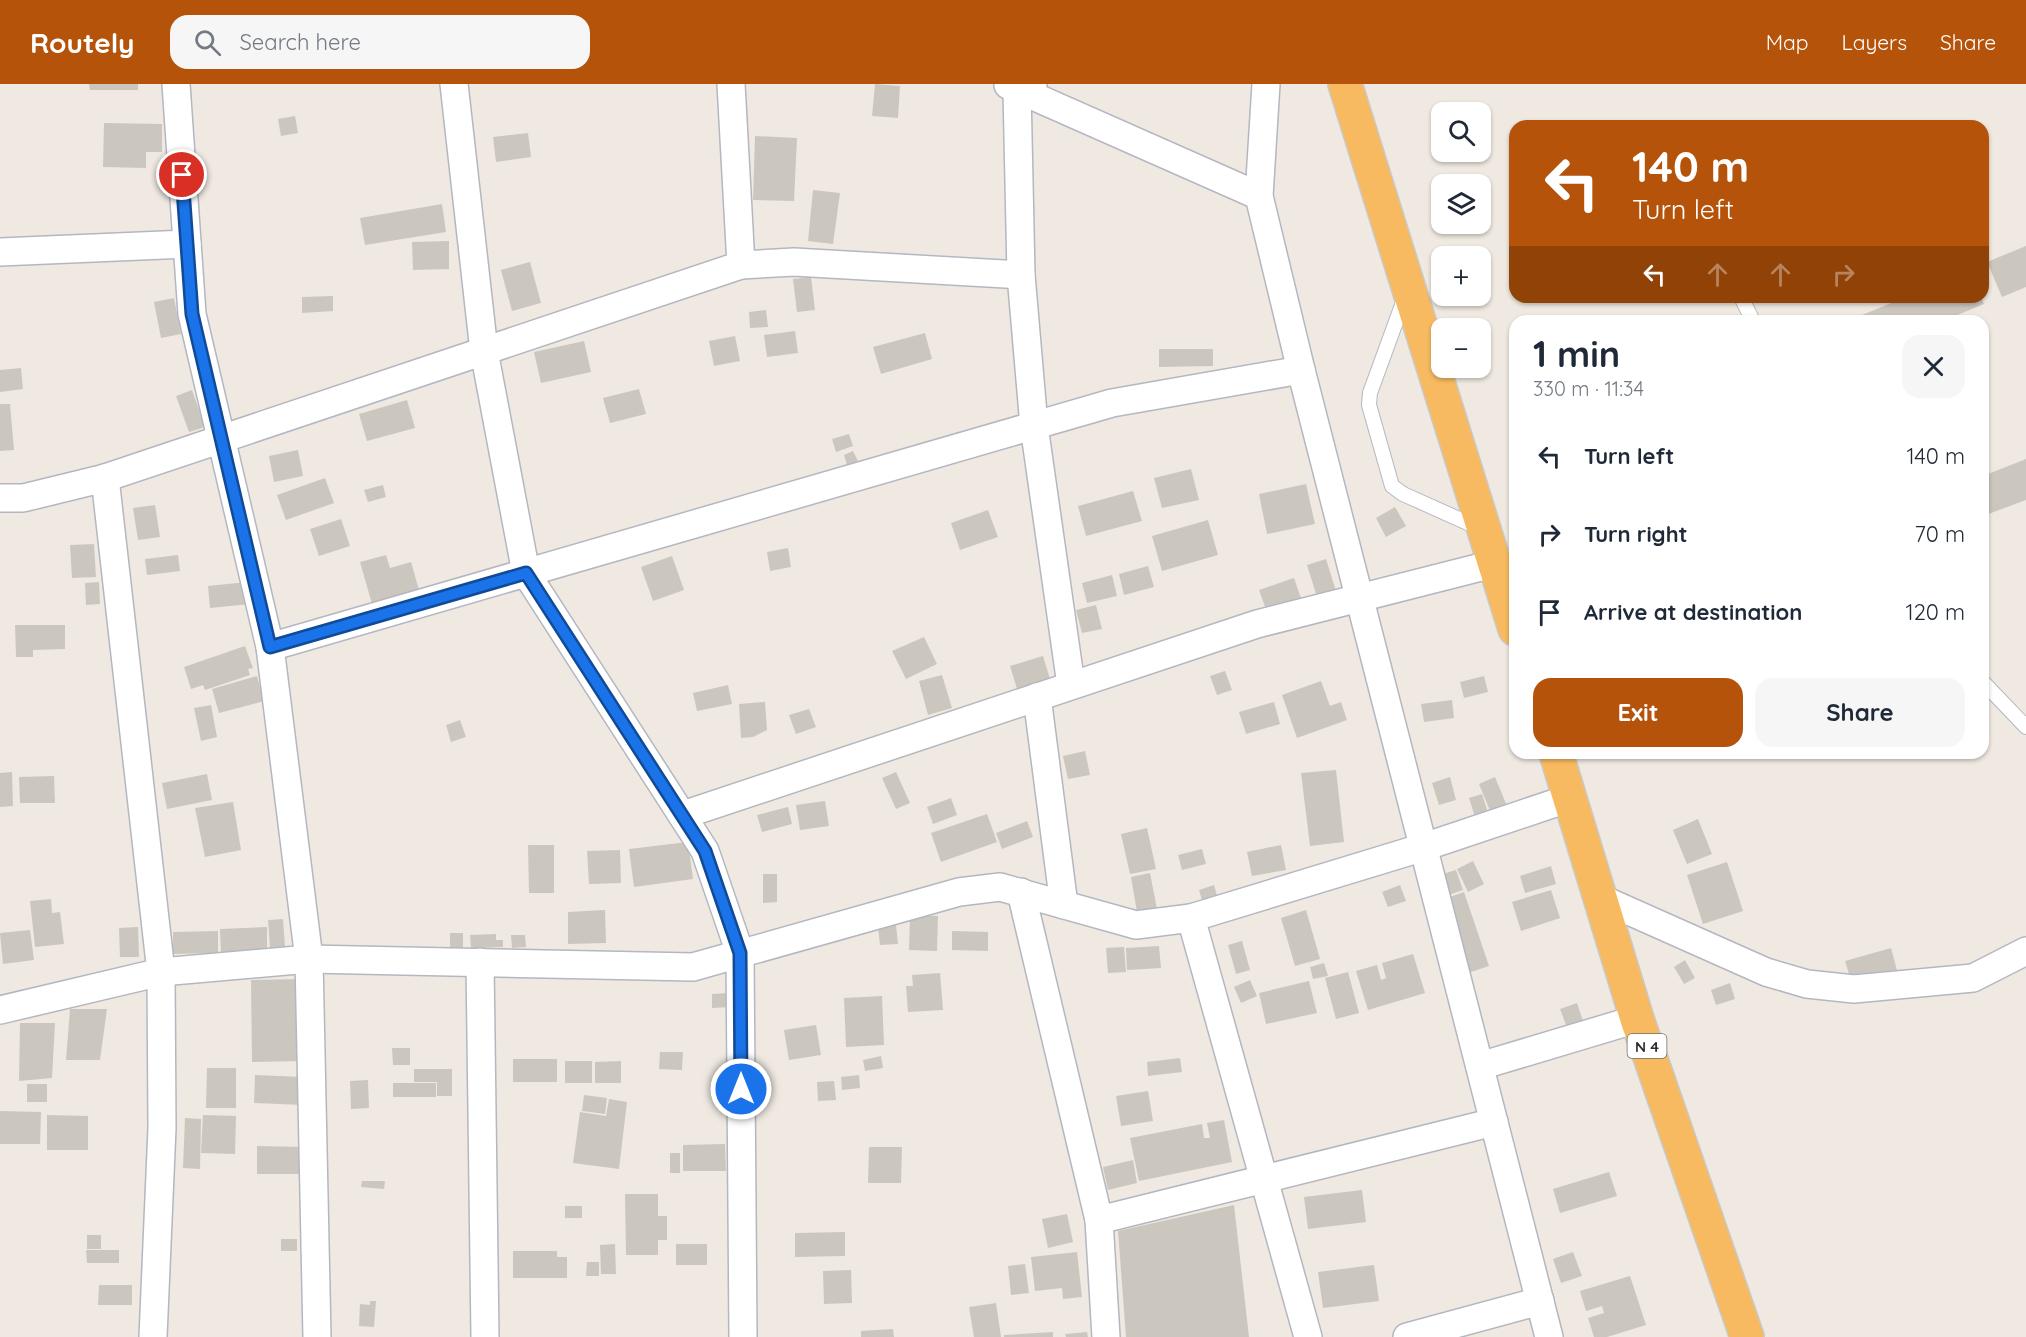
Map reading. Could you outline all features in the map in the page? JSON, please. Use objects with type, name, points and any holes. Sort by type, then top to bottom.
[{"type":"highway","points":[[1345,84],[1492,564],[1509,612]]},
{"type":"highway","name":"N 4","points":[[1558,759],[1637,1019],[1747,1337]]},
{"type":"street","points":[[176,84],[192,314],[219,439],[270,647],[309,959],[317,1337]]},
{"type":"street","points":[[454,84],[484,351],[526,573],[705,851],[740,953],[743,1337]]},
{"type":"street","points":[[731,84],[741,265]]},
{"type":"street","points":[[1266,84],[1259,196],[1301,370],[1549,1337]]},
{"type":"street","points":[[1071,686],[1034,426],[1021,275],[1019,86],[1259,196]]},
{"type":"street","points":[[0,252],[187,244]]},
{"type":"street","points":[[0,498],[23,498],[105,478],[741,265],[794,262],[1021,275]]},
{"type":"street","points":[[270,647],[1112,403],[1301,370]]},
{"type":"street","points":[[105,478],[161,972],[162,1128],[153,1337]]},
{"type":"street","points":[[682,814],[1257,624],[1492,564]]},
{"type":"street","points":[[1037,697],[1064,904]]},
{"type":"street","points":[[0,1010],[161,972],[309,959],[693,967],[958,892],[1000,887],[1136,925],[1191,918],[1424,847],[1570,798]]},
{"type":"street","points":[[1021,892],[1099,1220],[1106,1337]]},
{"type":"street","points":[[1602,899],[1766,972],[1807,984],[1854,989],[1973,978],[2026,951]]},
{"type":"street","points":[[1191,918],[1308,1337]]},
{"type":"street","points":[[480,962],[485,1337]]},
{"type":"street","points":[[1480,1066],[1637,1019]]},
{"type":"street","points":[[1099,1220],[1494,1122]]},
{"type":"street","points":[[1407,1337],[1540,1301]]},
{"type":"lane","points":[[1408,286],[1370,393],[1369,405],[1392,486],[1403,494],[1482,530]]},
{"type":"lane","points":[[1989,688],[2026,727]]},
{"type":"building","points":[[89,84],[138,84],[138,90],[90,90]]},
{"type":"building","points":[[875,84],[900,86],[898,118],[872,116]]},
{"type":"building","points":[[295,116],[298,133],[281,136],[278,119]]},
{"type":"building","points":[[104,123],[162,124],[162,152],[146,152],[146,168],[103,167]]},
{"type":"building","points":[[528,133],[531,157],[496,162],[493,137]]},
{"type":"building","points":[[755,136],[797,138],[794,201],[753,200]]},
{"type":"building","points":[[813,190],[840,193],[833,244],[808,241]]},
{"type":"building","points":[[442,204],[446,232],[365,245],[360,218]]},
{"type":"building","points":[[449,241],[449,269],[413,270],[412,242]]},
{"type":"building","points":[[2026,246],[2026,287],[2002,297],[1989,267],[1989,261]]},
{"type":"building","points":[[530,262],[541,303],[512,311],[501,270]]},
{"type":"building","points":[[811,277],[815,310],[797,312],[793,279]]},
{"type":"building","points":[[333,296],[333,311],[302,313],[302,297]]},
{"type":"building","points":[[174,298],[181,334],[161,338],[154,302]]},
{"type":"building","points":[[1891,303],[1984,304],[1957,315],[1862,315]]},
{"type":"building","points":[[766,310],[768,327],[750,328],[749,312]]},
{"type":"building","points":[[795,331],[798,353],[767,357],[764,335]]},
{"type":"building","points":[[925,333],[932,359],[881,374],[873,347]]},
{"type":"building","points":[[735,336],[740,361],[714,366],[709,341]]},
{"type":"building","points":[[584,341],[591,372],[541,383],[534,352]]},
{"type":"building","points":[[1159,349],[1213,349],[1213,366],[1159,367]]},
{"type":"building","points":[[21,368],[23,389],[0,392],[0,370]]},
{"type":"building","points":[[639,389],[646,414],[610,423],[603,398]]},
{"type":"building","points":[[192,390],[205,427],[189,432],[176,396]]},
{"type":"building","points":[[407,400],[415,428],[367,441],[359,414]]},
{"type":"building","points":[[0,404],[10,404],[14,450],[0,451]]},
{"type":"building","points":[[849,434],[853,446],[836,452],[832,439]]},
{"type":"building","points":[[298,450],[303,476],[274,482],[269,456]]},
{"type":"building","points":[[853,451],[858,461],[847,465],[844,455]]},
{"type":"building","points":[[2026,459],[2026,500],[1989,514],[1989,474]]},
{"type":"building","points":[[1191,469],[1199,500],[1162,508],[1154,478]]},
{"type":"building","points":[[325,478],[334,503],[286,520],[277,495]]},
{"type":"building","points":[[1306,484],[1315,524],[1267,534],[1259,494]]},
{"type":"building","points":[[383,485],[386,497],[368,502],[364,490]]},
{"type":"building","points":[[1133,491],[1142,521],[1086,536],[1078,506]]},
{"type":"building","points":[[155,505],[160,537],[138,540],[133,508]]},
{"type":"building","points":[[1395,507],[1406,526],[1386,537],[1376,518]]},
{"type":"building","points":[[988,510],[998,537],[960,550],[951,523]]},
{"type":"building","points":[[341,519],[350,546],[319,556],[310,529]]},
{"type":"building","points":[[1208,520],[1218,555],[1162,571],[1152,536]]},
{"type":"building","points":[[94,544],[96,577],[72,578],[70,545]]},
{"type":"building","points":[[788,548],[791,567],[770,571],[767,552]]},
{"type":"building","points":[[178,555],[180,571],[147,575],[145,559]]},
{"type":"building","points":[[386,555],[390,568],[411,562],[419,590],[372,604],[360,562]]},
{"type":"building","points":[[672,556],[684,590],[653,601],[641,567]]},
{"type":"building","points":[[1326,559],[1336,591],[1317,597],[1307,565]]},
{"type":"building","points":[[1148,566],[1154,587],[1124,595],[1119,574]]},
{"type":"building","points":[[1112,575],[1117,596],[1087,603],[1082,583]]},
{"type":"building","points":[[1294,578],[1302,601],[1267,612],[1259,590]]},
{"type":"building","points":[[99,582],[100,604],[86,605],[85,583]]},
{"type":"building","points":[[247,582],[250,604],[210,608],[208,586]]},
{"type":"building","points":[[1096,605],[1102,629],[1082,633],[1076,610]]},
{"type":"building","points":[[15,625],[65,625],[65,649],[33,650],[33,657],[16,657]]},
{"type":"building","points":[[924,637],[937,664],[906,679],[892,651]]},
{"type":"building","points":[[245,646],[253,668],[248,669],[250,675],[205,690],[203,685],[191,689],[184,667]]},
{"type":"building","points":[[1043,656],[1050,679],[1017,689],[1010,666]]},
{"type":"building","points":[[1225,671],[1232,690],[1217,695],[1210,676]]},
{"type":"building","points":[[942,675],[952,708],[928,715],[919,681]]},
{"type":"building","points":[[257,676],[264,701],[219,713],[212,689]]},
{"type":"building","points":[[1484,676],[1488,692],[1464,698],[1460,682]]},
{"type":"building","points":[[1321,681],[1330,706],[1341,702],[1347,720],[1297,738],[1282,695]]},
{"type":"building","points":[[728,685],[732,704],[697,711],[693,693]]},
{"type":"building","points":[[1452,700],[1454,718],[1424,722],[1421,704]]},
{"type":"building","points":[[765,702],[767,730],[753,737],[741,738],[739,704]]},
{"type":"building","points":[[1274,702],[1280,724],[1246,734],[1239,712]]},
{"type":"building","points":[[211,705],[217,737],[201,741],[194,708]]},
{"type":"building","points":[[809,709],[816,727],[796,734],[789,715]]},
{"type":"building","points":[[460,720],[466,737],[451,742],[446,725]]},
{"type":"building","points":[[1085,751],[1090,775],[1068,779],[1063,756]]},
{"type":"building","points":[[1336,770],[1344,842],[1310,846],[1301,773]]},
{"type":"building","points":[[12,772],[13,806],[0,807],[0,773]]},
{"type":"building","points":[[896,772],[910,803],[896,809],[882,778]]},
{"type":"building","points":[[207,774],[212,800],[167,809],[162,783]]},
{"type":"building","points":[[54,776],[55,803],[20,803],[19,777]]},
{"type":"building","points":[[1450,777],[1456,800],[1439,805],[1432,783]]},
{"type":"building","points":[[1495,777],[1507,806],[1491,813],[1479,784]]},
{"type":"building","points":[[1482,794],[1489,816],[1476,820],[1469,798]]},
{"type":"building","points":[[951,798],[957,815],[933,824],[927,807]]},
{"type":"building","points":[[825,801],[829,826],[800,830],[796,805]]},
{"type":"building","points":[[233,802],[241,850],[205,857],[195,808]]},
{"type":"building","points":[[788,807],[792,824],[762,832],[757,815]]},
{"type":"building","points":[[987,814],[997,842],[941,862],[931,833]]},
{"type":"building","points":[[1698,819],[1712,854],[1687,864],[1673,830]]},
{"type":"building","points":[[1027,821],[1033,837],[1002,849],[996,833]]},
{"type":"building","points":[[1147,828],[1156,869],[1130,874],[1121,834]]},
{"type":"building","points":[[688,842],[693,879],[634,887],[629,849]]},
{"type":"building","points":[[528,845],[554,845],[554,893],[529,893]]},
{"type":"building","points":[[1281,845],[1286,870],[1252,876],[1247,852]]},
{"type":"building","points":[[1202,849],[1206,864],[1182,870],[1178,855]]},
{"type":"building","points":[[620,850],[621,883],[589,884],[587,851]]},
{"type":"building","points":[[1473,861],[1484,884],[1468,892],[1457,869]]},
{"type":"building","points":[[1727,862],[1743,911],[1703,924],[1687,875]]},
{"type":"building","points":[[1551,866],[1556,884],[1525,893],[1520,876]]},
{"type":"building","points":[[1456,870],[1463,890],[1443,897],[1436,876]]},
{"type":"building","points":[[1150,873],[1157,909],[1137,912],[1131,877]]},
{"type":"building","points":[[763,874],[777,874],[777,902],[763,903]]},
{"type":"building","points":[[1214,885],[1218,899],[1203,904],[1199,890]]},
{"type":"building","points":[[1400,885],[1406,901],[1388,907],[1382,892]]},
{"type":"building","points":[[1551,890],[1560,918],[1521,931],[1512,902]]},
{"type":"building","points":[[1464,892],[1489,966],[1468,973],[1444,899]]},
{"type":"building","points":[[51,899],[52,913],[60,912],[64,944],[35,947],[30,901]]},
{"type":"building","points":[[605,910],[606,943],[568,944],[568,912]]},
{"type":"building","points":[[1306,910],[1320,959],[1295,966],[1281,918]]},
{"type":"building","points":[[910,915],[938,916],[937,951],[909,950]]},
{"type":"building","points":[[283,919],[285,947],[270,948],[268,920]]},
{"type":"building","points":[[896,925],[898,944],[880,945],[878,927]]},
{"type":"building","points":[[138,927],[139,957],[120,957],[119,928]]},
{"type":"building","points":[[267,927],[267,950],[221,952],[220,929]]},
{"type":"building","points":[[30,930],[34,960],[3,964],[0,933]]},
{"type":"building","points":[[218,931],[218,953],[173,954],[173,932]]},
{"type":"building","points":[[952,931],[988,932],[988,951],[952,950]]},
{"type":"building","points":[[450,933],[463,933],[463,948],[450,948]]},
{"type":"building","points":[[496,934],[496,940],[503,940],[503,947],[471,948],[470,935]]},
{"type":"building","points":[[511,935],[525,935],[526,947],[512,948]]},
{"type":"building","points":[[1242,941],[1250,970],[1236,974],[1228,945]]},
{"type":"building","points":[[1159,946],[1161,968],[1127,970],[1126,948]]},
{"type":"building","points":[[1124,947],[1126,972],[1108,973],[1106,948]]},
{"type":"building","points":[[1891,948],[1898,974],[1853,987],[1845,961]]},
{"type":"building","points":[[1413,954],[1425,993],[1368,1010],[1356,971],[1377,965],[1381,980],[1386,978],[1382,963]]},
{"type":"building","points":[[1685,960],[1695,978],[1684,984],[1674,967]]},
{"type":"building","points":[[1324,963],[1328,976],[1313,979],[1310,967]]},
{"type":"building","points":[[1348,972],[1359,1013],[1336,1019],[1325,978]]},
{"type":"building","points":[[940,973],[943,1010],[908,1012],[906,986],[913,986],[912,975]]},
{"type":"building","points":[[300,979],[302,1061],[252,1062],[251,980]]},
{"type":"building","points":[[1250,980],[1257,996],[1241,1003],[1234,987]]},
{"type":"building","points":[[1309,981],[1317,1013],[1266,1024],[1259,993]]},
{"type":"building","points":[[1730,983],[1735,999],[1716,1005],[1711,990]]},
{"type":"building","points":[[730,993],[731,1007],[712,1008],[712,994]]},
{"type":"building","points":[[882,996],[884,1045],[846,1047],[844,998]]},
{"type":"building","points":[[1577,1003],[1584,1024],[1568,1030],[1560,1009]]},
{"type":"building","points":[[70,1009],[107,1009],[100,1060],[66,1060]]},
{"type":"building","points":[[20,1023],[55,1023],[52,1078],[19,1081]]},
{"type":"building","points":[[816,1025],[821,1055],[789,1060],[784,1030]]},
{"type":"building","points":[[392,1048],[410,1048],[410,1065],[393,1065]]},
{"type":"building","points":[[660,1052],[683,1052],[682,1070],[659,1069]]},
{"type":"building","points":[[881,1056],[883,1068],[865,1071],[863,1060]]},
{"type":"building","points":[[1180,1058],[1182,1072],[1148,1076],[1147,1062]]},
{"type":"building","points":[[513,1059],[557,1059],[557,1082],[513,1082]]},
{"type":"building","points":[[565,1061],[592,1061],[592,1083],[565,1083]]},
{"type":"building","points":[[621,1061],[621,1083],[595,1083],[595,1062]]},
{"type":"building","points":[[207,1068],[236,1068],[236,1108],[206,1108]]},
{"type":"building","points":[[414,1069],[452,1069],[452,1096],[437,1096],[437,1082],[414,1082]]},
{"type":"building","points":[[255,1075],[303,1077],[303,1105],[254,1103]]},
{"type":"building","points":[[859,1075],[860,1088],[842,1090],[841,1077]]},
{"type":"building","points":[[368,1080],[369,1108],[351,1109],[350,1081]]},
{"type":"building","points":[[834,1081],[836,1100],[818,1101],[817,1082]]},
{"type":"building","points":[[393,1083],[436,1083],[436,1097],[393,1097]]},
{"type":"building","points":[[27,1084],[47,1084],[47,1102],[27,1102]]},
{"type":"building","points":[[1148,1091],[1153,1121],[1121,1126],[1116,1096]]},
{"type":"building","points":[[584,1095],[607,1098],[605,1114],[582,1111]]},
{"type":"building","points":[[609,1099],[627,1102],[619,1169],[573,1163],[580,1112],[606,1116]]},
{"type":"building","points":[[0,1111],[41,1112],[40,1144],[0,1144]]},
{"type":"building","points":[[47,1115],[88,1116],[88,1150],[47,1150]]},
{"type":"building","points":[[203,1115],[236,1116],[235,1154],[201,1153]]},
{"type":"building","points":[[185,1118],[201,1119],[200,1169],[183,1168]]},
{"type":"building","points":[[1224,1120],[1232,1162],[1139,1181],[1130,1138],[1202,1124],[1204,1138],[1210,1138],[1207,1123]]},
{"type":"building","points":[[725,1144],[726,1171],[683,1171],[683,1145]]},
{"type":"building","points":[[257,1146],[304,1147],[304,1174],[257,1174]]},
{"type":"building","points":[[869,1147],[902,1147],[901,1183],[868,1183]]},
{"type":"building","points":[[670,1153],[680,1153],[680,1173],[670,1173]]},
{"type":"building","points":[[1133,1160],[1137,1183],[1108,1190],[1103,1167]]},
{"type":"building","points":[[1609,1172],[1617,1196],[1560,1213],[1553,1189]]},
{"type":"building","points":[[362,1181],[385,1181],[384,1189],[361,1187]]},
{"type":"building","points":[[1362,1190],[1366,1222],[1308,1229],[1304,1197]]},
{"type":"building","points":[[625,1194],[658,1194],[658,1216],[667,1216],[667,1240],[658,1240],[658,1255],[626,1255]]},
{"type":"building","points":[[1234,1205],[1249,1337],[1126,1337],[1118,1231]]},
{"type":"building","points":[[565,1206],[582,1206],[582,1218],[565,1218]]},
{"type":"building","points":[[1067,1214],[1073,1242],[1048,1248],[1042,1219]]},
{"type":"building","points":[[845,1232],[845,1256],[795,1257],[795,1233]]},
{"type":"building","points":[[87,1235],[101,1235],[101,1249],[87,1249]]},
{"type":"building","points":[[281,1239],[297,1239],[297,1251],[281,1251]]},
{"type":"building","points":[[615,1244],[616,1274],[601,1274],[600,1245]]},
{"type":"building","points":[[676,1244],[707,1244],[707,1265],[676,1265]]},
{"type":"building","points":[[86,1250],[119,1250],[119,1263],[87,1263]]},
{"type":"building","points":[[513,1251],[557,1251],[557,1257],[567,1257],[567,1278],[513,1278]]},
{"type":"building","points":[[1077,1252],[1082,1297],[1063,1299],[1062,1288],[1035,1291],[1031,1257]]},
{"type":"building","points":[[1573,1252],[1582,1276],[1561,1283],[1553,1259]]},
{"type":"building","points":[[587,1262],[599,1262],[599,1276],[586,1276]]},
{"type":"building","points":[[1025,1264],[1029,1293],[1011,1295],[1008,1266]]},
{"type":"building","points":[[1374,1265],[1379,1301],[1323,1308],[1318,1272]]},
{"type":"building","points":[[851,1270],[852,1303],[824,1304],[823,1271]]},
{"type":"building","points":[[1630,1276],[1646,1325],[1607,1337],[1594,1337],[1588,1318],[1604,1313],[1602,1306],[1586,1311],[1580,1291]]},
{"type":"building","points":[[99,1285],[132,1285],[132,1305],[98,1305]]},
{"type":"building","points":[[370,1301],[376,1301],[374,1327],[359,1326],[360,1304],[370,1305]]},
{"type":"building","points":[[996,1303],[1001,1337],[974,1337],[969,1307]]},
{"type":"building","points":[[893,1329],[894,1337],[861,1337],[861,1331]]},
{"type":"building","points":[[1053,1332],[1053,1337],[1004,1337],[1004,1335]]},
{"type":"building","points":[[1087,1332],[1088,1337],[1066,1337],[1065,1334]]},
{"type":"route","points":[[182,175],[192,314],[219,439],[270,647],[526,573],[705,851],[740,953],[741,1089]]}]
